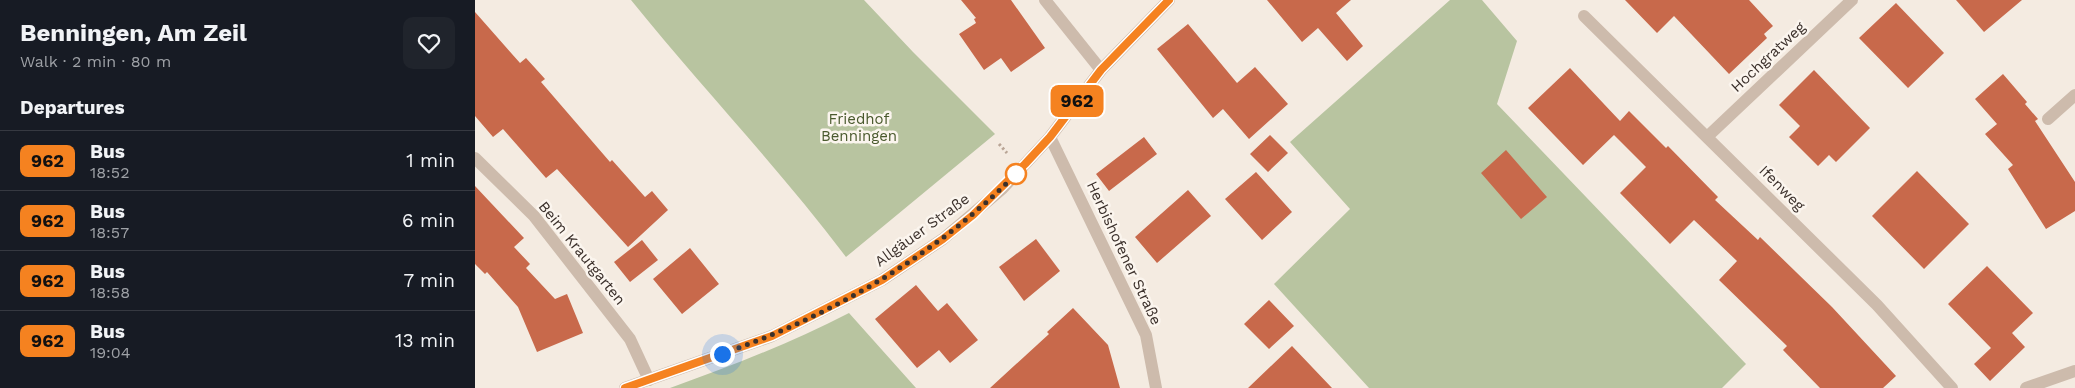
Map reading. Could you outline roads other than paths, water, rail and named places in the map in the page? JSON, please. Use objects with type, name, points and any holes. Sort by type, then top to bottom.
[{"type":"street","points":[[1045,0],[1101,70]]},
{"type":"street","name":"Allgäuer Straße","points":[[625,388],[772,336],[882,280],[943,239],[1002,189],[1050,137],[1101,70],[1169,0]]},
{"type":"street","name":"Hochgratweg","points":[[1707,137],[1851,0]]},
{"type":"street","name":"Ifenweg","points":[[1584,16],[1877,305],[1952,388]]},
{"type":"street","points":[[2048,119],[2075,96]]},
{"type":"street","name":"Herbishofener Straße","points":[[1050,137],[1146,335],[1156,388]]},
{"type":"street","name":"Beim Krautgarten","points":[[475,158],[534,216],[630,339],[649,380]]},
{"type":"street","points":[[2027,388],[2075,371]]},
{"type":"park label","name":"Friedhof Benningen","points":[[859,128]]}]
